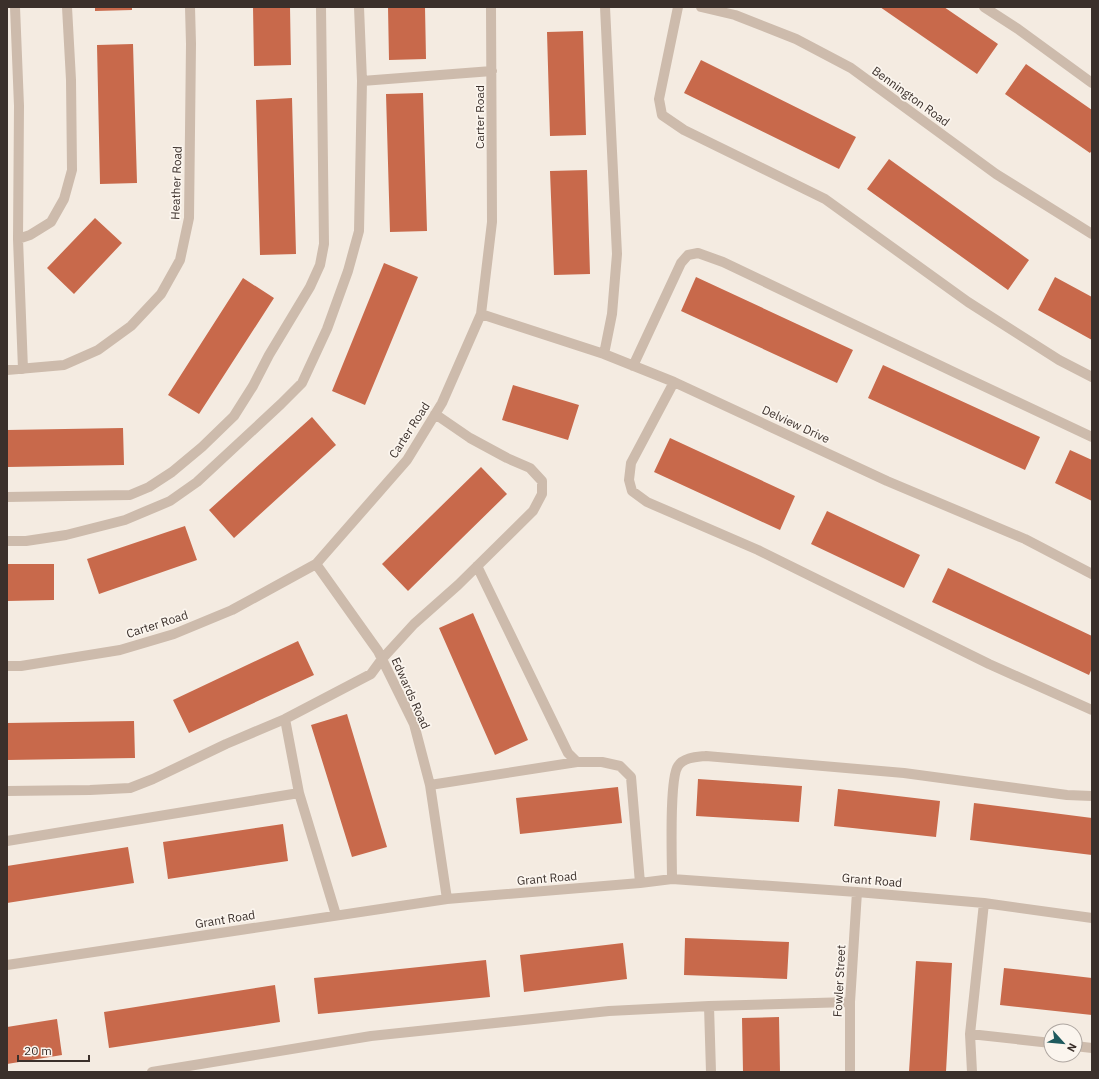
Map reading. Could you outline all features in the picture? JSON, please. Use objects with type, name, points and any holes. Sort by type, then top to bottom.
[{"type":"street","points":[[15,7],[19,106],[18,239],[23,370]]},
{"type":"street","points":[[18,239],[30,235],[51,222],[64,199],[72,170],[71,80],[68,7]]},
{"type":"street","name":"Heather Road","points":[[7,370],[23,370],[64,365],[98,350],[131,326],[161,294],[180,260],[189,218],[190,7]]},
{"type":"street","points":[[7,497],[130,495],[149,488],[172,472],[202,447],[234,416],[310,287],[320,265],[324,244],[322,7]]},
{"type":"street","points":[[7,541],[26,541],[66,535],[124,520],[170,501],[197,482],[302,383],[327,329],[348,271],[359,231],[362,81],[359,7]]},
{"type":"street","name":"Carter Road","points":[[7,666],[22,666],[120,650],[174,634],[232,610],[316,564],[407,460],[442,403],[481,314],[492,222],[491,7]]},
{"type":"street","points":[[604,354],[612,314],[617,254],[605,7]]},
{"type":"street","points":[[678,7],[659,99],[662,115],[684,130],[825,199],[968,302],[1059,360],[1092,378]]},
{"type":"street","name":"Bennington Road","points":[[700,7],[735,15],[796,39],[851,68],[996,174],[1092,234]]},
{"type":"street","points":[[984,7],[1018,29],[1092,83]]},
{"type":"street","points":[[362,81],[492,71]]},
{"type":"street","points":[[633,366],[681,262],[688,255],[698,253],[723,262],[1092,437]]},
{"type":"street","name":"Delview Drive","points":[[481,314],[604,354],[674,382],[887,481],[1025,539],[1092,574]]},
{"type":"street","points":[[674,382],[631,463],[629,480],[632,491],[646,502],[758,550],[989,664],[1092,710]]},
{"type":"street","points":[[7,791],[130,788],[285,719],[371,674],[382,659],[414,624],[477,566],[533,511],[542,494],[542,480],[530,468],[507,458],[470,438],[435,414]]},
{"type":"street","name":"Edwards Road","points":[[316,564],[378,651],[414,724],[430,786],[447,899]]},
{"type":"street","points":[[477,566],[568,753],[577,762]]},
{"type":"street","points":[[285,719],[298,794],[336,915]]},
{"type":"street","points":[[672,879],[671,843],[674,781],[678,766],[687,759],[706,756],[904,773],[1067,795],[1092,796]]},
{"type":"street","points":[[430,786],[577,762],[602,762],[620,766],[631,777],[640,883]]},
{"type":"street","points":[[7,841],[298,794]]},
{"type":"street","name":"Grant Road","points":[[7,965],[447,899],[672,879],[857,892],[984,903],[1092,918]]},
{"type":"street","name":"Fowler Street","points":[[850,1072],[850,1002],[857,892]]},
{"type":"street","points":[[972,1072],[970,1034],[984,903]]},
{"type":"street","points":[[152,1072],[371,1036],[609,1011],[709,1006],[850,1002]]},
{"type":"street","points":[[709,1006],[711,1072]]},
{"type":"street","points":[[970,1034],[1043,1042]]},
{"type":"building","points":[[95,7],[132,7],[132,10],[95,11]]},
{"type":"building","points":[[253,7],[290,7],[291,65],[254,66]]},
{"type":"building","points":[[388,7],[425,7],[426,59],[389,60]]},
{"type":"building","points":[[880,7],[944,7],[998,44],[977,74]]},
{"type":"building","points":[[583,31],[586,135],[550,136],[547,32]]},
{"type":"building","points":[[133,44],[137,183],[100,184],[97,45]]},
{"type":"building","points":[[701,60],[856,137],[839,169],[684,93]]},
{"type":"building","points":[[1026,64],[1092,110],[1092,150],[1090,153],[1005,94]]},
{"type":"building","points":[[423,93],[427,231],[390,232],[386,94]]},
{"type":"building","points":[[292,98],[296,254],[260,255],[256,100]]},
{"type":"building","points":[[889,159],[1029,260],[1008,290],[867,189]]},
{"type":"building","points":[[587,170],[590,274],[554,275],[550,171]]},
{"type":"building","points":[[95,218],[122,243],[74,294],[47,268]]},
{"type":"building","points":[[384,263],[418,277],[365,405],[332,391]]},
{"type":"building","points":[[696,277],[853,350],[837,383],[681,311]]},
{"type":"building","points":[[1055,277],[1092,297],[1092,340],[1038,310]]},
{"type":"building","points":[[243,278],[274,298],[199,414],[168,395]]},
{"type":"building","points":[[883,365],[1040,437],[1025,470],[868,398]]},
{"type":"building","points":[[513,385],[579,405],[568,440],[502,420]]},
{"type":"building","points":[[312,417],[336,445],[234,538],[209,510]]},
{"type":"building","points":[[123,428],[124,465],[7,467],[7,430]]},
{"type":"building","points":[[670,438],[795,496],[780,530],[654,472]]},
{"type":"building","points":[[1070,450],[1092,460],[1092,501],[1055,483]]},
{"type":"building","points":[[481,467],[507,494],[408,591],[382,564]]},
{"type":"building","points":[[827,511],[920,555],[904,588],[811,544]]},
{"type":"building","points":[[185,526],[197,560],[99,594],[87,559]]},
{"type":"building","points":[[7,564],[54,564],[54,600],[7,601]]},
{"type":"building","points":[[948,568],[1092,636],[1092,668],[1089,675],[932,602]]},
{"type":"building","points":[[473,613],[528,740],[495,755],[439,628]]},
{"type":"building","points":[[298,641],[314,675],[189,733],[173,700]]},
{"type":"building","points":[[347,714],[387,847],[352,857],[311,725]]},
{"type":"building","points":[[134,721],[135,758],[7,760],[7,723]]},
{"type":"building","points":[[698,779],[802,786],[799,822],[696,816]]},
{"type":"building","points":[[618,787],[622,823],[520,834],[516,798]]},
{"type":"building","points":[[838,789],[940,801],[936,837],[834,826]]},
{"type":"building","points":[[974,803],[1092,818],[1092,855],[970,840]]},
{"type":"building","points":[[283,824],[288,861],[168,879],[163,842]]},
{"type":"building","points":[[128,847],[134,883],[7,903],[7,866]]},
{"type":"building","points":[[685,938],[789,942],[787,979],[684,975]]},
{"type":"building","points":[[623,943],[627,979],[524,992],[520,955]]},
{"type":"building","points":[[486,960],[490,997],[318,1014],[314,978]]},
{"type":"building","points":[[916,961],[952,963],[946,1072],[909,1072]]},
{"type":"building","points":[[1004,968],[1092,978],[1092,1015],[1000,1005]]},
{"type":"building","points":[[275,985],[280,1022],[109,1048],[104,1012]]},
{"type":"building","points":[[779,1017],[780,1072],[743,1072],[742,1018]]},
{"type":"building","points":[[57,1019],[62,1055],[7,1064],[7,1027]]}]
